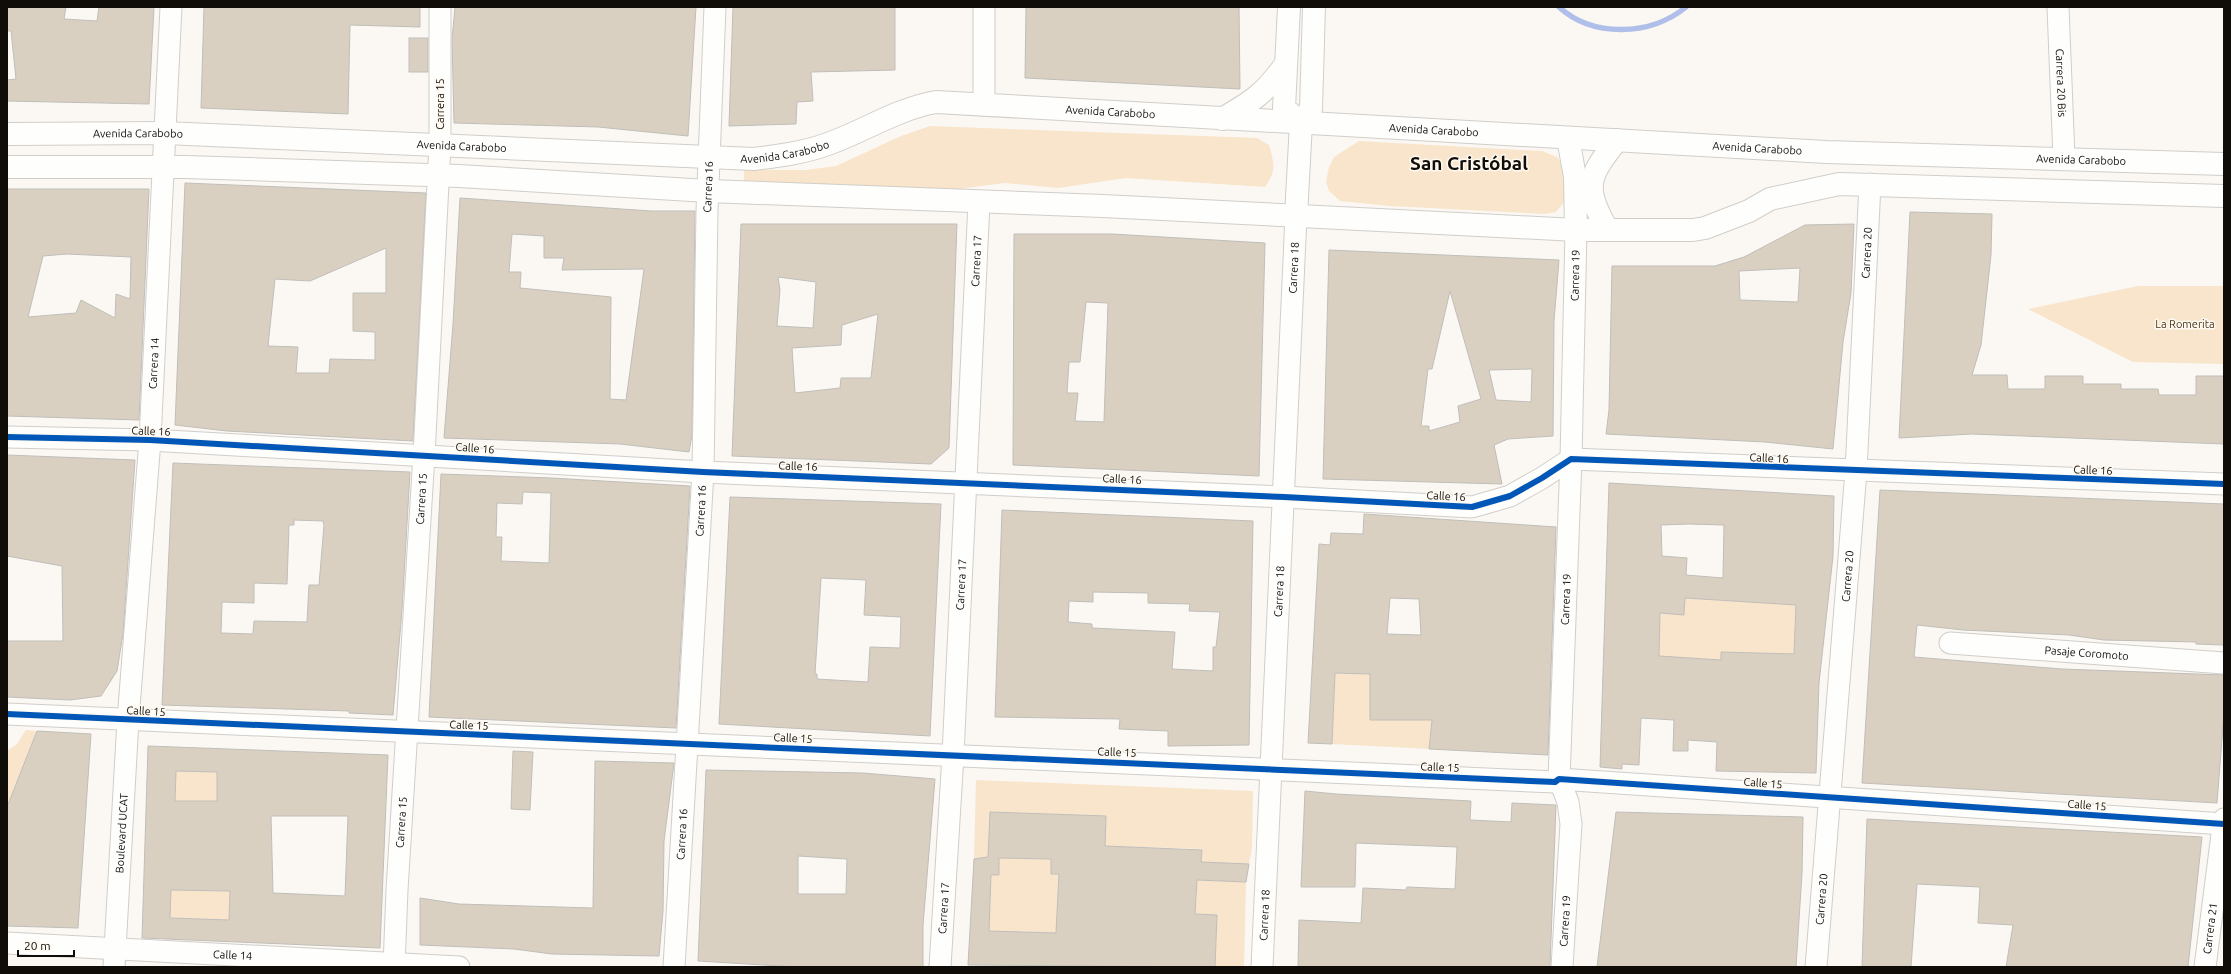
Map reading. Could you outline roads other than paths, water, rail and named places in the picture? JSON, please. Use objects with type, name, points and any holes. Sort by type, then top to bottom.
[{"type":"main road","points":[[1289,7],[1284,108],[1301,123]]},
{"type":"main road","points":[[1296,216],[1301,123],[1311,109],[1314,7]]},
{"type":"main road","points":[[1222,119],[1252,101],[1268,89],[1285,65]]},
{"type":"main road","name":"Avenida Carabobo","points":[[7,134],[165,133],[754,159],[796,154],[847,136],[914,106],[936,102],[1826,152],[2224,164]]},
{"type":"main road","points":[[1568,138],[1574,177],[1576,230]]},
{"type":"main road","points":[[1606,229],[1593,205],[1592,183],[1596,166],[1617,140]]},
{"type":"main road","points":[[7,167],[186,167],[438,176],[708,191],[1296,216],[1576,230],[1693,230],[1749,211],[1770,199],[1839,184],[2224,196]]},
{"type":"street","name":"Carrera 14","points":[[128,720],[150,440],[171,7]]},
{"type":"street","name":"Carrera 15","points":[[394,966],[406,732],[424,455],[440,145],[440,7]]},
{"type":"street","name":"Carrera 16","points":[[674,967],[689,744],[703,472],[708,191],[715,7]]},
{"type":"street","points":[[984,7],[984,105]]},
{"type":"street","name":"Carrera 20 Bis","points":[[2058,7],[2064,158]]},
{"type":"street","name":"Carrera 20","points":[[1816,967],[1856,471],[1870,184]]},
{"type":"street","name":"Carrera 17","points":[[940,967],[953,755],[979,202]]},
{"type":"street","name":"Carrera 18","points":[[1262,967],[1296,216]]},
{"type":"street","name":"Carrera 19","points":[[1562,967],[1571,824],[1568,802],[1559,779],[1571,459],[1576,230]]},
{"type":"street","name":"Calle 16","points":[[7,437],[150,440],[703,472],[966,482],[1472,507],[1510,496],[1542,478],[1571,459],[2224,484]]},
{"type":"street","name":"Pasaje Coromoto","points":[[1950,642],[2224,663]]},
{"type":"street","name":"Calle 15","points":[[7,714],[1555,782],[1559,779],[1829,798],[2224,822]]},
{"type":"street","name":"Boulevard UCAT","points":[[114,957],[128,720]]},
{"type":"street","name":"Carrera 21","points":[[2205,967],[2224,822]]},
{"type":"street","name":"Calle 14","points":[[7,943],[114,957],[459,967]]},
{"type":"waterway","points":[[1559,7],[1573,17],[1588,24],[1622,30],[1656,24],[1672,17],[1686,7]]},
{"type":"district","name":"San Cristóbal","points":[[1469,163]]},
{"type":"park label","name":"La Romerita","points":[[2185,324]]}]
